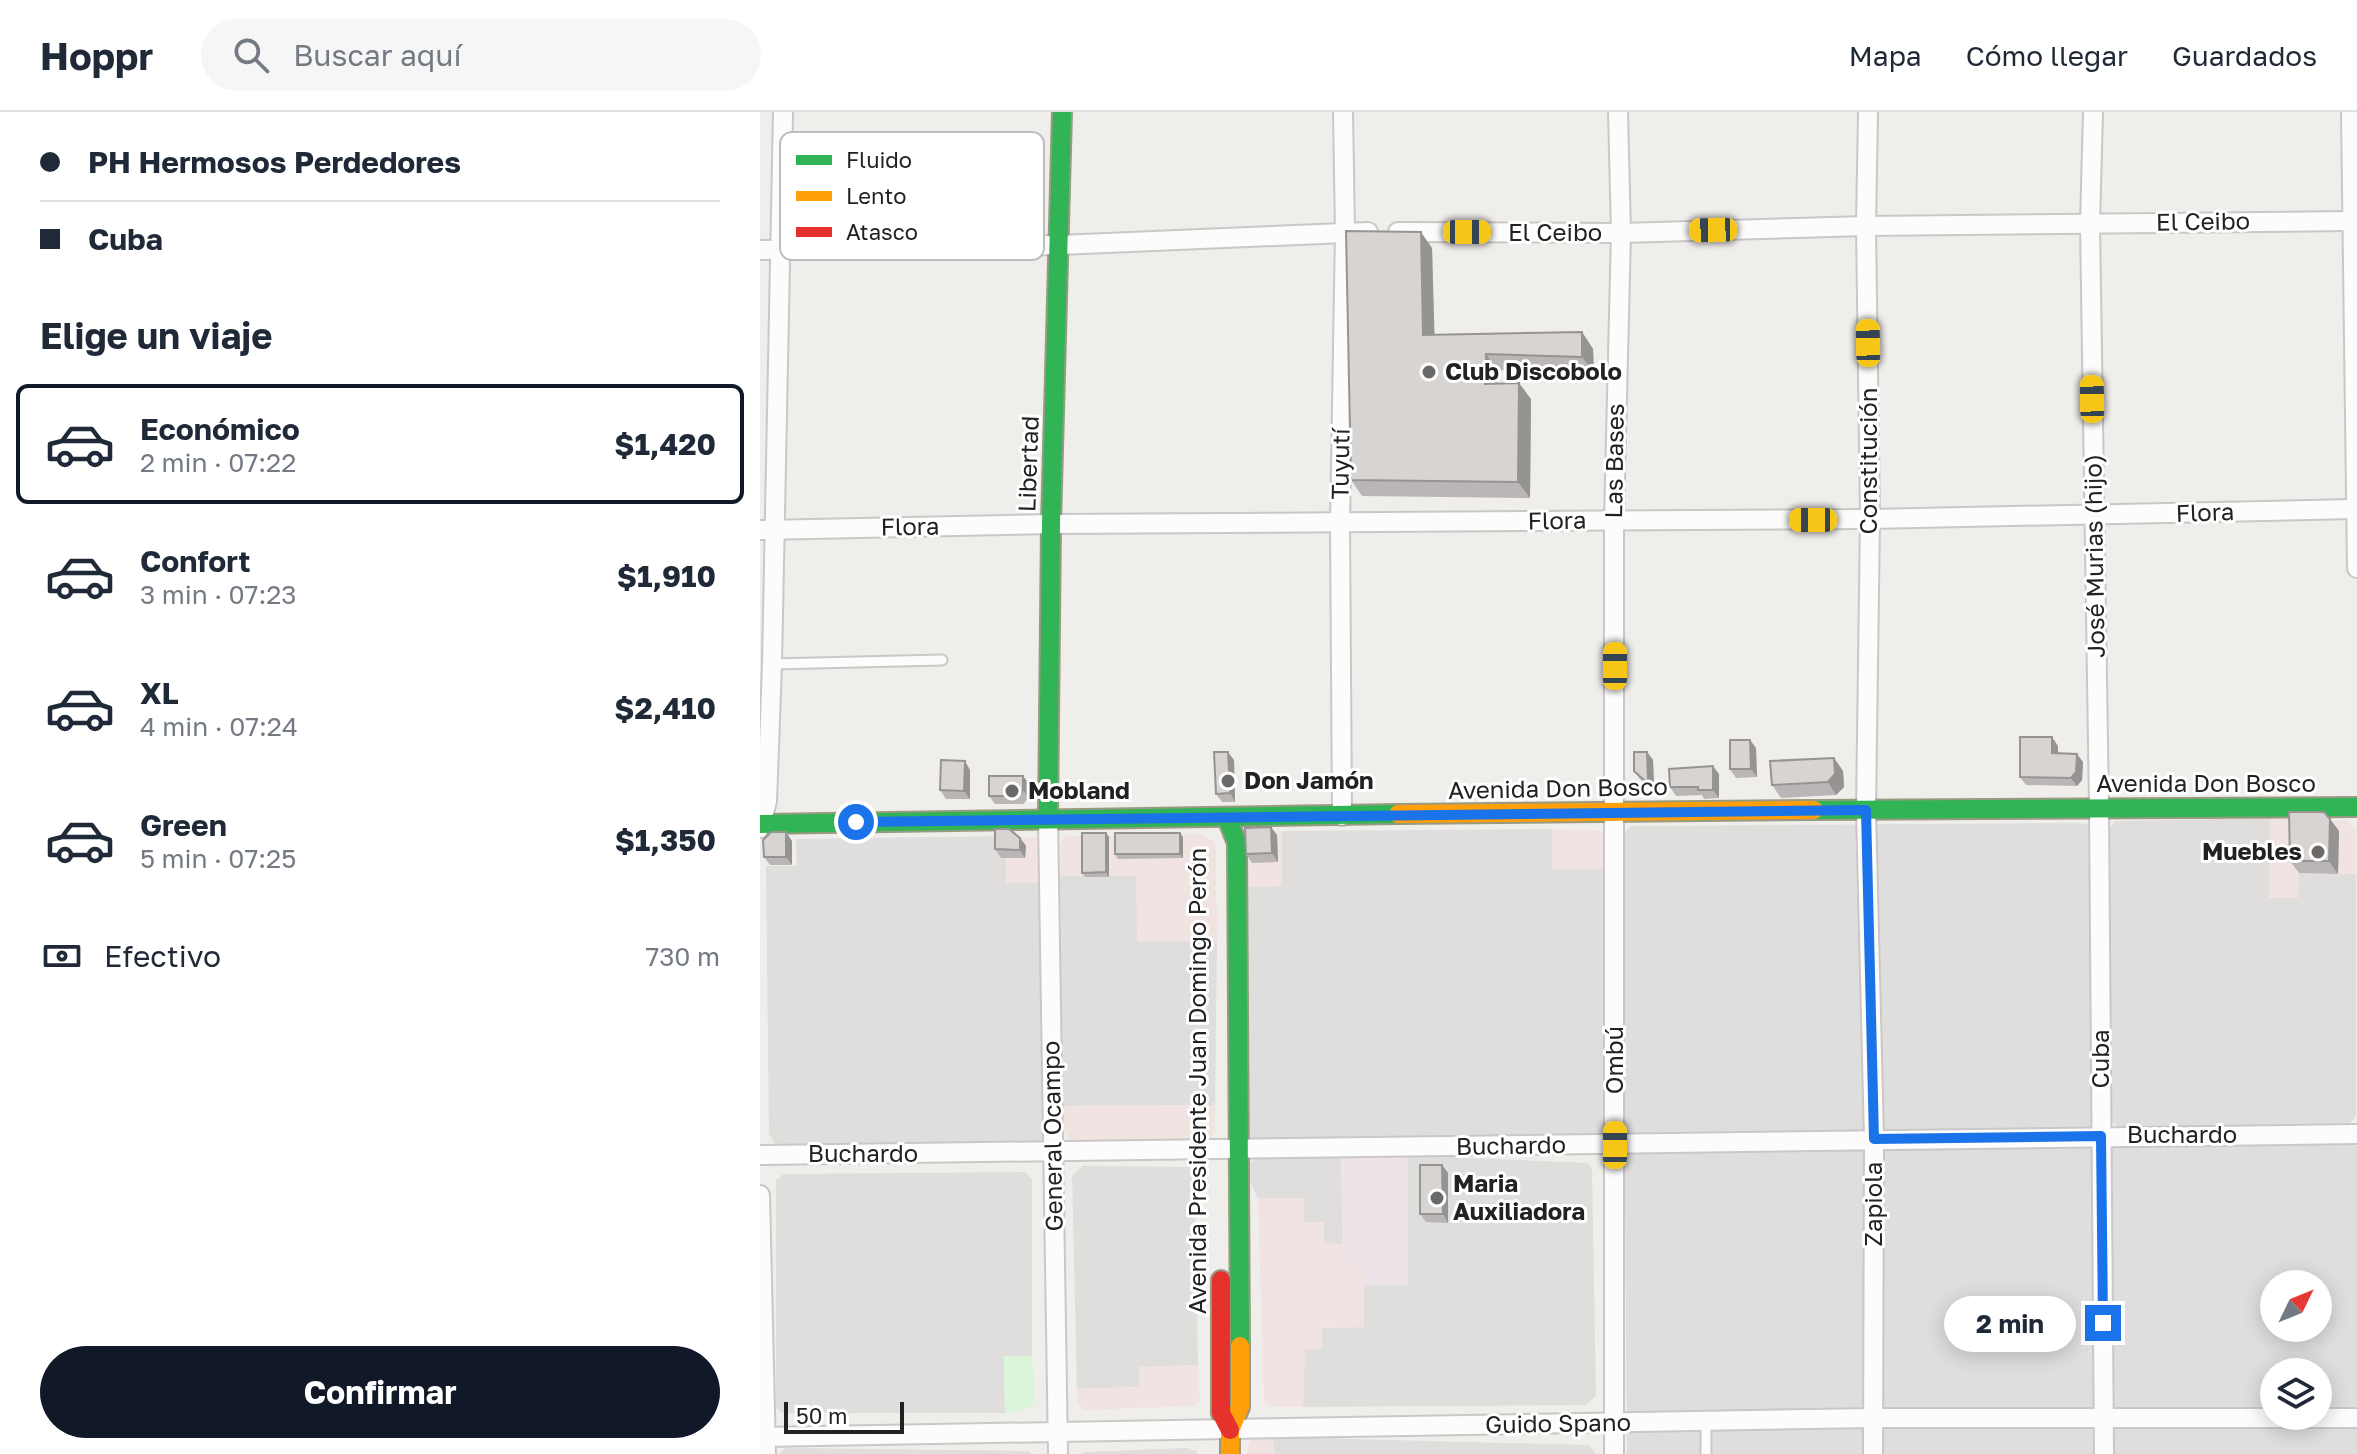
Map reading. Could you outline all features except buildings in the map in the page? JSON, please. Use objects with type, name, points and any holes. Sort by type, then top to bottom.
[{"type":"main road","name":"Libertad","points":[[1048,818],[1051,524],[1062,112]]},
{"type":"main road","name":"Avenida Don Bosco","points":[[760,825],[1616,811],[2357,807]]},
{"type":"main road","name":"Avenida Presidente Juan Domingo Perón","points":[[1227,818],[1221,844],[1240,1407],[1230,1430],[1230,1454]]},
{"type":"main road","name":"Avenida Presidente Juan Domingo Perón","points":[[1229,1150],[1221,1250],[1221,1413],[1230,1430]]},
{"type":"street","points":[[783,112],[783,132]]},
{"type":"street","name":"Tuyutí","points":[[1342,816],[1340,524],[1345,232],[1343,112]]},
{"type":"street","name":"Las Bases","points":[[1616,811],[1614,520],[1621,233],[1618,112]]},
{"type":"street","name":"Constitución","points":[[1866,810],[1870,519],[1866,226],[1868,112]]},
{"type":"street","name":"José Murias (hijo)","points":[[2093,112],[2090,224],[2099,808]]},
{"type":"street","points":[[2351,112],[2357,568]]},
{"type":"street","name":"El Ceibo","points":[[1044,245],[1345,232],[1621,233],[1866,226],[2351,221]]},
{"type":"street","points":[[760,825],[767,801],[772,664],[767,530],[780,260]]},
{"type":"street","name":"Flora","points":[[767,530],[1051,524],[1870,519],[2355,509]]},
{"type":"street","name":"Cuba","points":[[2099,808],[2104,1454]]},
{"type":"street","name":"Zapiola","points":[[1866,810],[1874,1139],[1873,1454]]},
{"type":"street","name":"Ombú","points":[[1614,1454],[1616,811]]},
{"type":"street","name":"General Ocampo","points":[[1048,818],[1058,1454]]},
{"type":"street","name":"Buchardo","points":[[760,1155],[2357,1134]]},
{"type":"street","points":[[760,1195],[764,1443]]},
{"type":"street","name":"Guido Spano","points":[[764,1443],[1057,1433],[1614,1422],[1873,1418],[2357,1418]]},
{"type":"lane","points":[[772,664],[942,660]]},
{"type":"lane","points":[[1706,1421],[1706,1454]]},
{"type":"shaded area","points":[[2270,818],[2299,873],[2356,874],[2356,1115],[2348,1126],[2120,1129],[2109,1119],[2110,827],[2116,821]]},
{"type":"shaded area","points":[[2270,818],[2348,821],[2356,830],[2356,874],[2299,873],[2298,898],[2269,898]]},
{"type":"shaded area","points":[[2087,824],[2091,829],[2097,1143],[2351,1140],[2357,1147],[2357,1454],[1627,1454],[1624,833],[1632,826]]},
{"type":"shaded area","points":[[1552,829],[1553,869],[1607,869],[1607,1125],[1600,1136],[1253,1139],[1248,1134],[1243,887],[1282,886],[1282,831]]},
{"type":"shaded area","points":[[1552,829],[1602,831],[1606,835],[1607,869],[1552,869]]},
{"type":"shaded area","points":[[1250,831],[1282,831],[1282,886],[1243,887]]},
{"type":"shaded area","points":[[1202,834],[1213,841],[1216,850],[1217,941],[1137,941],[1136,876],[1060,876],[1060,846],[1068,836]]},
{"type":"shaded area","points":[[1006,836],[1046,883],[1047,1131],[1044,1137],[1038,1143],[776,1145],[769,1134],[766,866],[797,866],[796,839]]},
{"type":"shaded area","points":[[1006,836],[1040,838],[1046,883],[1006,883]]},
{"type":"shaded area","points":[[1060,876],[1137,876],[1137,941],[1217,941],[1215,1105],[1062,1106]]},
{"type":"shaded area","points":[[1215,1105],[1213,1135],[1202,1141],[1071,1143],[1063,1130],[1062,1106]]},
{"type":"shaded area","points":[[1341,1155],[1343,1244],[1324,1244],[1304,1222],[1303,1198],[1258,1198],[1245,1172],[1247,1164],[1260,1156]]},
{"type":"shaded area","points":[[1341,1155],[1408,1155],[1408,1285],[1364,1285],[1363,1265],[1343,1265]]},
{"type":"shaded area","points":[[1408,1155],[1588,1163],[1592,1169],[1596,1396],[1586,1405],[1303,1407],[1304,1349],[1322,1328],[1364,1327],[1364,1285],[1408,1285]]},
{"type":"shaded area","points":[[1448,1164],[1449,1285],[1408,1285],[1408,1165]]},
{"type":"shaded area","points":[[1083,1166],[1190,1167],[1195,1175],[1198,1365],[1139,1367],[1139,1387],[1077,1389],[1072,1176]]},
{"type":"shaded area","points":[[1025,1172],[1032,1179],[1032,1356],[1004,1356],[1005,1413],[782,1413],[776,1408],[776,1180],[784,1174]]},
{"type":"shaded area","points":[[1258,1198],[1304,1198],[1304,1222],[1324,1222],[1324,1243],[1343,1244],[1344,1265],[1364,1264],[1364,1327],[1322,1328],[1322,1349],[1305,1349],[1303,1407],[1269,1407],[1264,1402]]},
{"type":"shaded area","points":[[1198,1365],[1200,1399],[1195,1406],[1084,1410],[1077,1404],[1077,1389],[1139,1387],[1139,1367]]},
{"type":"shaded area","points":[[1273,1437],[1589,1445],[1596,1454],[1274,1454]]},
{"type":"shaded area","points":[[1273,1437],[1274,1454],[1246,1454],[1250,1441]]},
{"type":"shaded area","points":[[786,1448],[1029,1451],[1031,1454],[779,1454]]},
{"type":"shaded area","points":[[1187,1448],[1197,1451],[1197,1454],[1080,1454],[1085,1452]]},
{"type":"green space","points":[[1004,1356],[1032,1356],[1035,1401],[1030,1408],[1005,1413]]},
{"type":"traffic: fast","points":[[1048,818],[1051,524],[1062,112]]},
{"type":"traffic: fast","points":[[1814,810],[2357,807]]},
{"type":"traffic: fast","points":[[760,824],[1398,814]]},
{"type":"traffic: fast","points":[[1227,818],[1237,843],[1240,1346]]},
{"type":"traffic: slow","points":[[1398,814],[1814,810]]},
{"type":"traffic: slow","points":[[1230,1454],[1230,1430],[1240,1407],[1240,1346]]},
{"type":"traffic: jam","points":[[1221,1280],[1221,1413],[1230,1430]]},
{"type":"place","name":"Club Discobolo","points":[[1429,372]]},
{"type":"place","name":"Don Jamón","points":[[1228,781]]},
{"type":"place","name":"Mobland","points":[[1012,791]]},
{"type":"place","name":"Muebles","points":[[2318,852]]},
{"type":"place","name":"Maria Auxiliadora","points":[[1437,1198]]},
{"type":"route","points":[[856,822],[1866,810],[1874,1139],[2101,1136],[2103,1323]]}]
